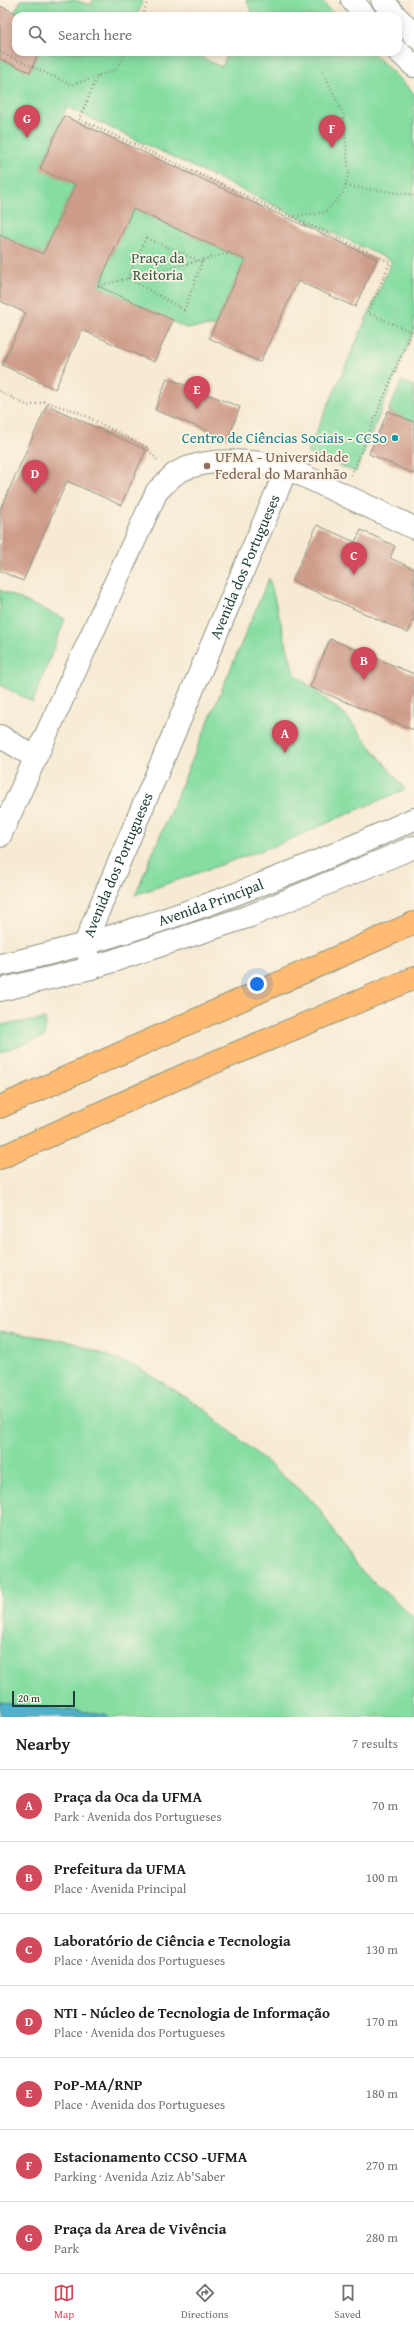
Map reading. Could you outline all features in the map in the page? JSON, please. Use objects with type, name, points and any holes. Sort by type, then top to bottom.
[{"type":"highway","points":[[0,1107],[414,923]]},
{"type":"highway","points":[[0,1158],[189,1073],[411,982]]},
{"type":"street","points":[[352,0],[362,12]]},
{"type":"street","points":[[382,0],[393,12]]},
{"type":"street","points":[[402,23],[414,36]]},
{"type":"street","points":[[402,55],[414,66]]},
{"type":"street","points":[[0,836],[34,757],[157,492],[176,474],[199,466],[255,461],[287,468],[414,528]]},
{"type":"street","name":"Avenida dos Portugueses","points":[[91,968],[86,942],[287,468]]},
{"type":"street","points":[[0,736],[34,757]]},
{"type":"street","name":"Avenida Principal","points":[[0,965],[192,911],[336,855],[414,819]]},
{"type":"street","name":"Avenida Principal","points":[[0,990],[91,968],[250,916],[414,847]]},
{"type":"path","points":[[144,12],[148,0]]},
{"type":"path","points":[[0,52],[72,85],[114,70],[124,56]]},
{"type":"path","points":[[291,217],[325,212],[344,193],[350,173],[342,114],[322,69]]},
{"type":"path","points":[[98,76],[79,119],[390,262],[368,313],[412,332]]},
{"type":"path","points":[[346,186],[414,195]]},
{"type":"path","points":[[227,191],[229,187]]},
{"type":"path","points":[[128,278],[146,238],[202,262]]},
{"type":"path","points":[[98,286],[202,262],[230,253]]},
{"type":"path","points":[[128,278],[184,310],[202,262]]},
{"type":"path","points":[[344,471],[351,474],[414,325]]},
{"type":"path","points":[[0,391],[28,406],[44,402],[76,411],[146,447],[158,461],[166,459]]},
{"type":"green space","points":[[21,0],[74,0],[91,5],[93,0],[143,0],[138,12],[15,12]]},
{"type":"green space","points":[[246,0],[321,0],[332,12],[252,12]]},
{"type":"green space","points":[[37,56],[199,56],[222,67],[226,56],[376,56],[414,93],[414,330],[356,472],[307,453],[392,261],[67,107],[40,168],[75,185],[43,254],[0,235],[0,59],[30,72]]},
{"type":"green space","name":"Praça da Reitoria","points":[[133,209],[245,260],[214,326],[186,328],[98,286]]},
{"type":"green space","points":[[402,381],[414,386],[414,422],[388,411]]},
{"type":"green space","points":[[269,578],[294,673],[346,716],[405,789],[277,845],[135,895]]},
{"type":"green space","points":[[0,590],[65,619],[33,702],[0,685]]},
{"type":"green space","points":[[45,1019],[45,1036],[0,1052],[0,1025]]},
{"type":"green space","points":[[0,1331],[69,1341],[139,1368],[203,1408],[316,1504],[356,1566],[414,1618],[414,1717],[109,1717],[106,1714],[0,1703]]},
{"type":"water","points":[[0,1703],[106,1714],[109,1717],[0,1717]]},
{"type":"building","points":[[0,6],[14,12],[12,12],[12,56],[37,56],[30,72],[0,59]]},
{"type":"building","points":[[64,116],[377,259],[355,307],[298,281],[260,362],[209,338],[245,260],[133,209],[98,286],[173,320],[154,362],[82,330],[55,389],[2,365],[26,313],[0,301],[0,235],[43,254],[75,185],[40,169]]},
{"type":"building","points":[[167,378],[240,407],[228,439],[155,410]]},
{"type":"building","points":[[47,405],[146,450],[121,505],[67,481],[23,581],[0,571],[0,510]]},
{"type":"building","name":"Centro de Ciências Sociais - CCSo","points":[[388,411],[414,422],[414,474],[369,454]]},
{"type":"building","points":[[317,525],[355,542],[361,530],[395,546],[390,558],[414,569],[414,619],[408,633],[292,581]]},
{"type":"building","points":[[330,639],[414,674],[414,730],[310,687]]},
{"type":"place","name":"Praça da Area de Vivência","points":[[27,138]]},
{"type":"place","name":"Estacionamento CCSO -UFMA","points":[[332,148]]},
{"type":"place","name":"PoP-MA/RNP","points":[[197,409]]},
{"type":"place","name":"Centro de Ciências Sociais - CCSo","points":[[395,438]]},
{"type":"place","name":"UFMA - Universidade Federal do Maranhão","points":[[207,466]]},
{"type":"place","name":"NTI - Núcleo de Tecnologia de Informação","points":[[35,493]]},
{"type":"place","name":"Laboratório de Ciência e Tecnologia","points":[[354,575]]},
{"type":"place","name":"Prefeitura da UFMA","points":[[364,680]]},
{"type":"place","name":"Praça da Oca da UFMA","points":[[285,753]]}]
